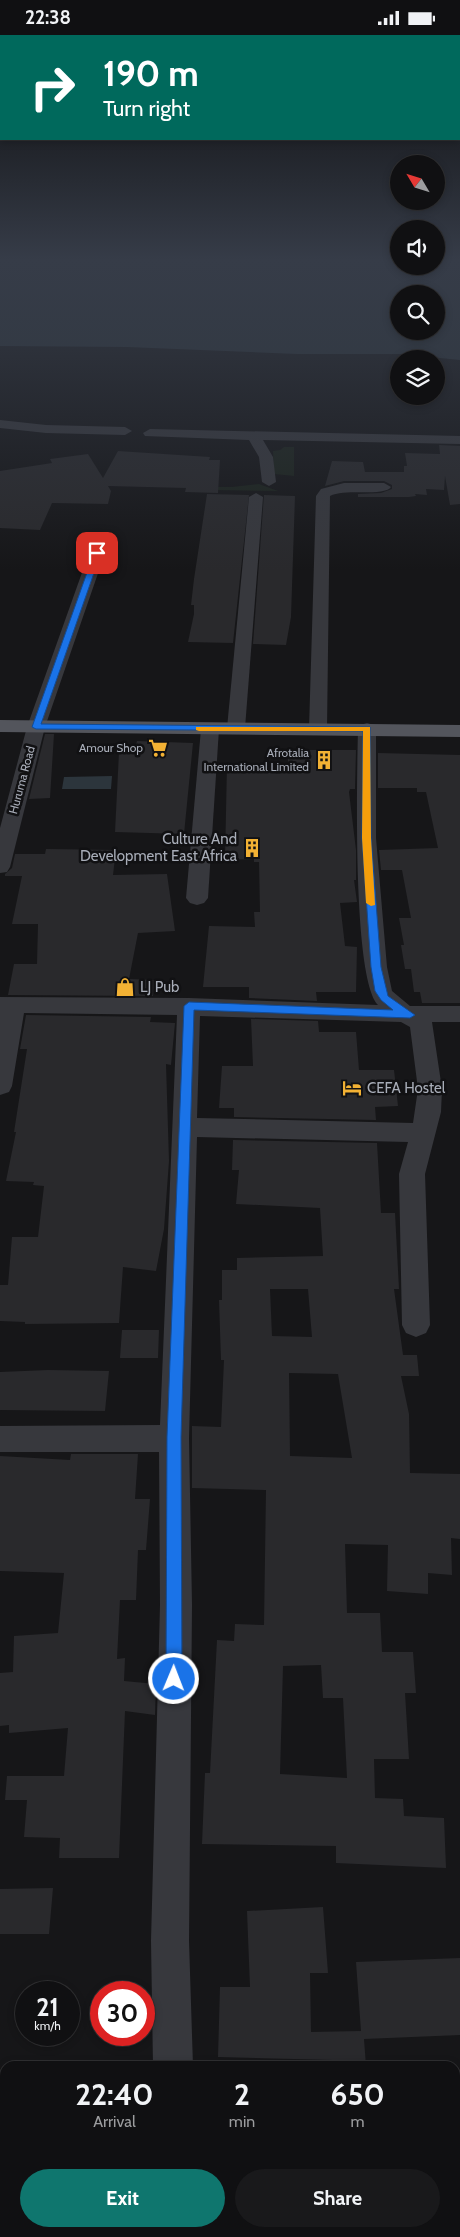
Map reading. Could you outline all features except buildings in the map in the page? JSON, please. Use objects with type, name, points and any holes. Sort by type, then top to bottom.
[{"type":"main road","points":[[0,727],[460,731]]},
{"type":"street","points":[[0,424],[46,429],[125,431]]},
{"type":"street","points":[[150,433],[460,440]]},
{"type":"street","points":[[250,435],[266,457],[269,482]]},
{"type":"street","points":[[318,729],[323,496],[326,492],[344,487],[384,487]]},
{"type":"street","points":[[236,728],[256,497]]},
{"type":"street","name":"Huruma Road","points":[[0,867],[36,727],[97,553]]},
{"type":"street","points":[[197,898],[210,729]]},
{"type":"street","points":[[367,729],[366,838],[376,967],[384,998],[393,1006],[421,1023],[428,1064],[429,1104],[412,1174],[416,1325]]},
{"type":"street","points":[[0,1085],[6,1065],[7,1005],[189,1006],[410,1015],[460,1014]]},
{"type":"street","points":[[172,2061],[170,1941],[176,1605],[174,1437],[189,1006]]},
{"type":"street","points":[[185,1127],[423,1133]]},
{"type":"street","points":[[0,1439],[174,1437]]},
{"type":"shaded area","points":[[284,447],[294,447],[294,476],[274,474],[273,451]]},
{"type":"shaded area","points":[[259,484],[278,491],[211,490],[212,487]]},
{"type":"shaded area","points":[[112,776],[111,789],[62,789],[64,777]]},
{"type":"slow traffic","points":[[199,728],[367,729],[366,838],[371,903]]},
{"type":"place","name":"Amour Shop","points":[[158,748]]},
{"type":"place","name":"Afrotalia International Limited","points":[[324,760]]},
{"type":"place","name":"Culture And Development East Africa","points":[[252,848]]},
{"type":"place","name":"LJ Pub","points":[[125,987]]},
{"type":"place","name":"CEFA Hostel","points":[[352,1088]]},
{"type":"route","points":[[97,553],[36,727],[367,729],[366,838],[376,967],[384,998],[393,1006],[410,1015],[189,1006],[174,1437],[176,1605],[174,1679]]}]
